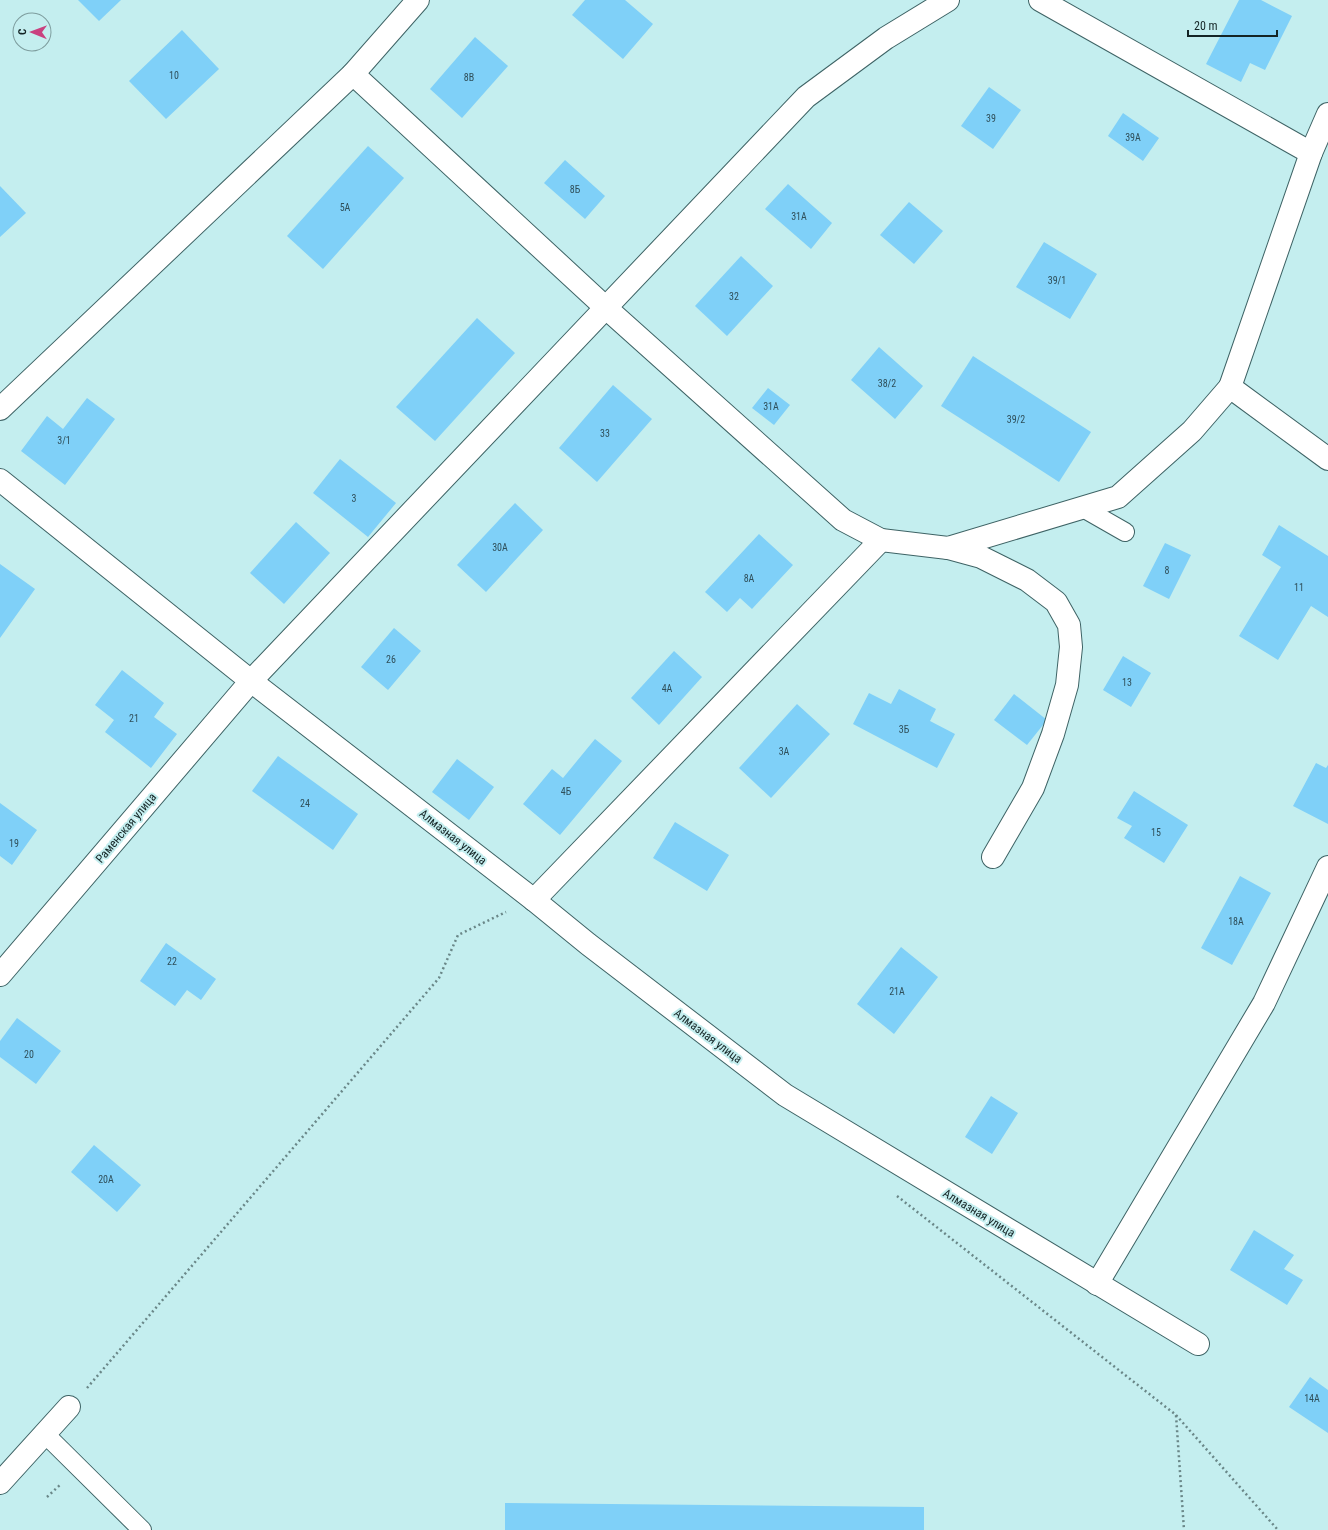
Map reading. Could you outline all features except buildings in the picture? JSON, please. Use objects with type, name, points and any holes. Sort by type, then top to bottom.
[{"type":"street","points":[[0,409],[353,74],[418,0]]},
{"type":"street","name":"Раменская улица","points":[[0,975],[251,681],[806,97],[886,38],[948,0]]},
{"type":"street","points":[[1040,0],[1311,153]]},
{"type":"street","points":[[353,74],[605,307],[843,520],[881,540],[948,548],[981,557],[1027,580],[1056,602],[1069,625],[1071,647],[1067,685],[1053,734],[1033,788],[993,857]]},
{"type":"street","points":[[948,548],[1118,497],[1192,431],[1230,387],[1311,153],[1328,114]]},
{"type":"street","points":[[1230,387],[1328,459]]},
{"type":"street","name":"Алмазная улица","points":[[0,480],[251,681],[784,1095],[1198,1344]]},
{"type":"street","points":[[534,900],[881,540]]},
{"type":"street","points":[[1097,1284],[1264,1003],[1328,867]]},
{"type":"street","points":[[0,1483],[69,1407]]},
{"type":"lane","points":[[1083,508],[1125,532]]},
{"type":"lane","points":[[44,1433],[142,1530]]},
{"type":"path","points":[[69,1407],[103,1371],[439,978],[458,935],[534,900]]},
{"type":"path","points":[[896,1195],[1176,1415],[1278,1530]]},
{"type":"path","points":[[1176,1415],[1184,1530]]}]
